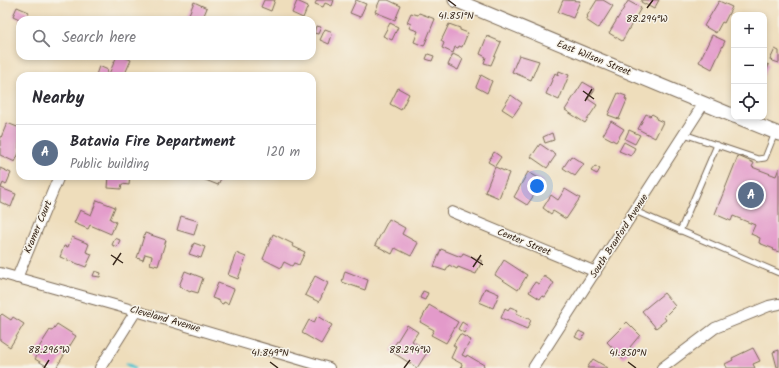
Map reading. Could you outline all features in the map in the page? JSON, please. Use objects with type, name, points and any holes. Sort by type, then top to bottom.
[{"type":"street","name":"East Wilson Street","points":[[455,0],[731,115]]},
{"type":"street","name":"South Branford Avenue","points":[[533,368],[704,103]]},
{"type":"street","points":[[744,120],[777,134]]},
{"type":"street","name":"Kramer Court","points":[[16,278],[58,180]]},
{"type":"street","name":"Center Street","points":[[452,212],[596,272]]},
{"type":"street","name":"Cleveland Avenue","points":[[0,273],[136,310],[329,368]]},
{"type":"street","points":[[662,368],[715,328],[769,306],[779,304]]},
{"type":"street","points":[[100,368],[136,310]]},
{"type":"lane","points":[[684,134],[758,159],[764,158],[777,134]]},
{"type":"lane","points":[[680,231],[717,145]]},
{"type":"lane","points":[[635,211],[779,272]]},
{"type":"building","points":[[264,0],[275,0],[271,11],[261,7]]},
{"type":"building","points":[[317,0],[334,0],[332,6],[325,3],[323,7],[315,4]]},
{"type":"building","points":[[356,0],[366,4],[360,17],[350,13]]},
{"type":"building","points":[[380,0],[388,0],[401,6],[395,20],[375,12]]},
{"type":"building","points":[[563,0],[580,1],[573,18],[558,12]]},
{"type":"building","points":[[597,0],[603,0],[613,6],[598,28],[586,20]]},
{"type":"building","points":[[642,0],[659,0],[654,9],[641,2]]},
{"type":"building","points":[[297,1],[308,6],[304,16],[299,16],[292,13]]},
{"type":"building","points":[[628,1],[641,8],[622,41],[609,33]]},
{"type":"building","points":[[719,1],[732,7],[724,23],[722,22],[716,33],[704,26]]},
{"type":"building","points":[[194,2],[207,8],[204,16],[188,16]]},
{"type":"building","points":[[17,7],[29,12],[27,16],[16,16],[16,18],[13,16]]},
{"type":"building","points":[[411,13],[418,15],[419,13],[435,19],[424,46],[414,42],[418,31],[409,28],[411,24],[407,22]]},
{"type":"building","points":[[390,23],[398,27],[392,40],[383,36]]},
{"type":"building","points":[[449,24],[468,33],[462,47],[455,47],[453,53],[442,48],[444,43],[441,41]]},
{"type":"building","points":[[316,26],[321,27],[318,34],[316,34]]},
{"type":"building","points":[[325,29],[333,32],[329,44],[320,40]]},
{"type":"building","points":[[712,35],[725,41],[712,69],[699,62]]},
{"type":"building","points":[[487,36],[501,42],[491,65],[484,63],[486,57],[480,54]]},
{"type":"building","points":[[775,49],[779,51],[779,63],[770,60]]},
{"type":"building","points":[[428,54],[434,56],[432,61],[426,59]]},
{"type":"building","points":[[453,54],[463,59],[458,70],[448,65]]},
{"type":"building","points":[[519,55],[539,61],[531,80],[512,72]]},
{"type":"building","points":[[115,60],[131,60],[126,72],[110,72]]},
{"type":"building","points":[[99,66],[108,70],[107,72],[97,72]]},
{"type":"building","points":[[559,71],[569,75],[559,100],[546,94],[555,73],[558,75]]},
{"type":"building","points":[[481,75],[492,81],[487,93],[476,87]]},
{"type":"building","points":[[583,82],[595,89],[588,99],[597,105],[585,123],[565,110]]},
{"type":"building","points":[[398,88],[409,94],[401,110],[390,104]]},
{"type":"building","points":[[618,93],[626,96],[625,99],[627,100],[619,119],[608,115]]},
{"type":"building","points":[[511,95],[522,103],[513,116],[502,109]]},
{"type":"building","points":[[646,114],[650,116],[652,114],[657,117],[656,119],[663,122],[655,138],[638,129]]},
{"type":"building","points":[[611,121],[624,129],[616,142],[603,135]]},
{"type":"building","points":[[7,123],[16,126],[15,162],[0,155],[0,140]]},
{"type":"building","points":[[629,130],[640,135],[635,144],[625,139]]},
{"type":"building","points":[[552,133],[554,140],[545,143],[543,137]]},
{"type":"building","points":[[624,142],[635,148],[631,156],[619,151]]},
{"type":"building","points":[[540,144],[556,155],[547,168],[531,157]]},
{"type":"building","points":[[494,152],[501,157],[495,166],[488,162]]},
{"type":"building","points":[[571,156],[584,164],[575,176],[563,168]]},
{"type":"building","points":[[738,156],[754,163],[752,167],[776,176],[779,168],[779,252],[759,243],[760,238],[751,234],[755,225],[733,216],[731,221],[715,214]]},
{"type":"building","points":[[595,166],[600,169],[597,174],[591,171]]},
{"type":"building","points":[[495,167],[509,173],[499,198],[485,192]]},
{"type":"building","points":[[0,168],[11,173],[6,185],[3,183],[1,188],[16,194],[11,207],[0,202]]},
{"type":"building","points":[[528,172],[544,181],[527,205],[514,197]]},
{"type":"building","points":[[109,180],[130,180],[129,185],[122,184],[121,189],[108,188]]},
{"type":"building","points":[[206,180],[220,180],[218,185]]},
{"type":"building","points":[[565,189],[580,198],[566,219],[553,211],[551,214],[543,208],[551,195],[558,200]]},
{"type":"building","points":[[97,200],[115,207],[110,219],[116,222],[111,234],[90,225],[88,229],[74,223],[80,210],[91,215]]},
{"type":"building","points":[[181,216],[198,221],[194,235],[177,230]]},
{"type":"building","points":[[389,219],[405,228],[402,234],[418,243],[411,256],[395,248],[392,254],[375,245]]},
{"type":"building","points":[[145,233],[166,240],[158,266],[150,264],[152,256],[145,254],[143,260],[137,258]]},
{"type":"building","points":[[273,234],[305,252],[299,265],[294,263],[292,266],[284,262],[281,268],[263,259]]},
{"type":"building","points":[[72,237],[89,244],[86,252],[92,254],[86,267],[60,257],[64,246],[68,247]]},
{"type":"building","points":[[115,238],[120,240],[117,247],[112,245]]},
{"type":"building","points":[[194,243],[205,247],[201,258],[189,254]]},
{"type":"building","points":[[441,249],[461,257],[463,253],[482,261],[476,274],[458,267],[457,269],[449,265],[446,271],[434,267]]},
{"type":"building","points":[[236,253],[246,257],[238,279],[228,275]]},
{"type":"building","points":[[504,260],[527,275],[518,290],[495,275]]},
{"type":"building","points":[[95,271],[101,273],[100,277],[93,276]]},
{"type":"building","points":[[185,271],[203,278],[198,293],[190,292],[179,286]]},
{"type":"building","points":[[345,271],[368,280],[365,290],[342,282]]},
{"type":"building","points":[[315,276],[328,283],[319,302],[305,295]]},
{"type":"building","points":[[544,276],[554,283],[545,297],[542,296],[540,299],[529,292],[535,282],[539,284]]},
{"type":"building","points":[[218,283],[234,289],[228,304],[224,302],[223,304],[220,303],[220,301],[212,298]]},
{"type":"building","points":[[485,288],[499,294],[493,308],[479,302]]},
{"type":"building","points":[[423,291],[428,293],[425,300],[420,298]]},
{"type":"building","points":[[664,293],[675,306],[664,317],[666,320],[656,328],[642,311]]},
{"type":"building","points":[[429,305],[458,322],[446,343],[431,335],[434,330],[420,322]]},
{"type":"building","points":[[510,307],[518,310],[516,313],[531,320],[527,329],[501,318],[505,308],[508,310]]},
{"type":"building","points":[[2,314],[11,320],[13,317],[24,324],[10,347],[0,340],[0,316]]},
{"type":"building","points":[[317,316],[332,325],[321,344],[302,333],[309,320],[314,323]]},
{"type":"building","points":[[462,322],[468,326],[464,333],[458,329]]},
{"type":"building","points":[[627,322],[640,335],[630,347],[632,349],[623,359],[607,342]]},
{"type":"building","points":[[57,324],[76,336],[56,368],[50,368],[35,359],[40,351],[38,349],[50,330],[52,331]]},
{"type":"building","points":[[407,325],[418,332],[412,341],[428,351],[417,368],[391,351]]},
{"type":"building","points":[[579,331],[585,334],[581,340],[575,337]]},
{"type":"building","points":[[460,334],[471,340],[462,355],[466,357],[467,355],[484,365],[483,368],[461,368],[462,364],[451,358],[456,347],[453,345]]},
{"type":"building","points":[[753,348],[760,361],[753,364],[755,368],[727,368],[725,364],[733,360],[732,358]]},
{"type":"building","points":[[779,350],[779,367],[777,367],[773,352]]},
{"type":"building","points":[[593,359],[608,368],[587,368]]},
{"type":"waterway","points":[[127,364],[134,368]]},
{"type":"place","name":"Batavia Fire Department","points":[[751,195]]}]
